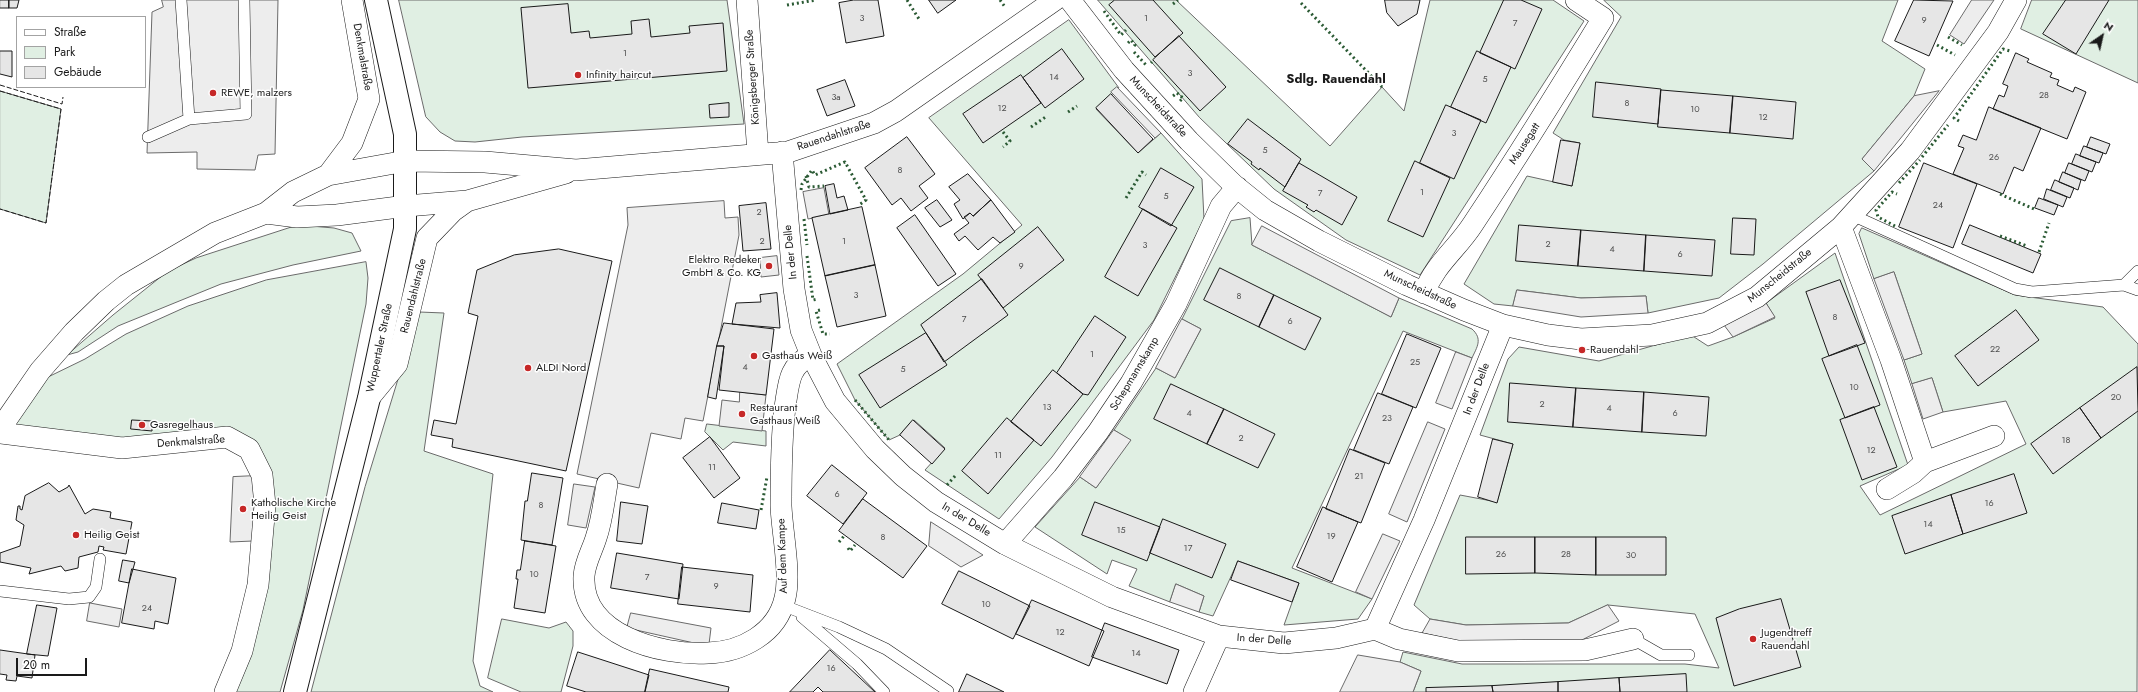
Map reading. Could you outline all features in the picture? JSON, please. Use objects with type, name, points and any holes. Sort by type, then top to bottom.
[{"type":"main road","name":"Wuppertaler Straße","points":[[296,692],[370,398],[405,229],[405,134],[376,0]]},
{"type":"street","name":"Denkmalstraße","points":[[328,175],[352,143],[369,99],[352,0]]},
{"type":"street","name":"Königsberger Straße","points":[[747,0],[758,154]]},
{"type":"street","name":"Rauendahlstraße","points":[[406,161],[485,162],[576,170],[782,152],[874,123],[896,111],[1055,0]]},
{"type":"street","name":"Munscheidstraße","points":[[1070,0],[1124,70],[1189,141],[1237,187],[1265,210],[1300,232],[1424,293],[1504,325],[1548,335],[1581,339],[1652,335],[1707,323],[1757,297],[1846,221],[1910,151],[1998,32],[2016,0]]},
{"type":"street","name":"Mausegatt","points":[[1424,293],[1430,276],[1468,232],[1603,18],[1576,0]]},
{"type":"street","name":"In der Delle","points":[[782,152],[794,289],[801,330],[811,355],[835,401],[888,463],[936,502],[1005,544],[1112,598],[1218,636],[1284,642],[1336,638],[1375,629],[1424,520],[1504,325]]},
{"type":"street","name":"Denkmalstraße","points":[[0,429],[40,371],[106,301],[150,269],[215,233],[266,213],[293,192],[328,175],[406,161]]},
{"type":"street","name":"Rauendahlstraße","points":[[406,206],[468,201],[576,170]]},
{"type":"street","name":"Schepmannskamp","points":[[1005,544],[1063,478],[1098,432],[1131,383],[1176,304],[1221,206],[1237,187]]},
{"type":"street","name":"Rauendahlstraße","points":[[370,398],[397,364],[428,238],[453,211],[468,201]]},
{"type":"street","name":"Denkmalstraße","points":[[266,213],[297,216],[337,215],[406,206]]},
{"type":"street","points":[[1846,221],[1925,462]]},
{"type":"street","name":"Auf dem Kampe","points":[[607,484],[596,537],[587,560],[584,586],[592,610],[613,630],[639,642],[690,654],[732,650],[754,641],[789,608],[781,499],[784,415],[792,374],[799,361],[811,355]]},
{"type":"street","name":"Denkmalstraße","points":[[0,433],[122,448],[227,437],[249,449],[262,476],[265,505],[258,577],[242,651],[225,692]]},
{"type":"street","points":[[1887,489],[1913,473],[1925,462],[1994,436]]},
{"type":"street","points":[[1375,629],[1399,639],[1458,651],[1585,650],[1633,639]]},
{"type":"street","points":[[1194,692],[1218,636]]},
{"type":"lane","points":[[181,0],[189,119]]},
{"type":"lane","points":[[148,137],[189,119],[246,114],[244,0]]},
{"type":"lane","points":[[1846,221],[2015,289],[2032,292],[2124,285],[2138,290]]},
{"type":"lane","points":[[2124,285],[2138,271]]},
{"type":"lane","points":[[0,591],[70,599],[89,597],[96,587],[100,559]]},
{"type":"lane","points":[[789,608],[839,627],[886,649],[948,691]]},
{"type":"lane","points":[[789,608],[857,664],[884,692]]},
{"type":"lane","points":[[1633,639],[1661,655],[1689,655]]},
{"type":"green space","points":[[399,0],[727,0],[744,124],[522,137],[475,142],[455,141],[440,132],[426,117]]},
{"type":"green space","points":[[1098,0],[1176,0],[1330,146],[1382,87],[1404,111],[1430,0],[1553,0],[1584,21],[1420,275],[1346,240],[1274,189],[1200,118]]},
{"type":"green space","points":[[1604,0],[1898,0],[1882,41],[1925,69],[1914,96],[1862,159],[1874,171],[1763,264],[1719,298],[1648,313],[1646,296],[1581,298],[1517,290],[1513,306],[1494,304],[1464,284],[1527,176],[1572,186],[1580,143],[1564,140],[1553,133],[1621,17]]},
{"type":"green space","points":[[2032,0],[2138,0],[2138,83],[2021,29]]},
{"type":"green space","points":[[1069,20],[1119,88],[1096,109],[1138,153],[1161,133],[1202,179],[1204,219],[1154,320],[1052,457],[999,519],[925,470],[945,448],[914,420],[900,435],[889,440],[855,400],[837,364],[963,274],[1022,225],[929,118]]},
{"type":"green space","points":[[0,91],[61,109],[46,223],[0,209]]},
{"type":"green space","points":[[1250,218],[1252,245],[1391,317],[1399,298],[1472,329],[1477,336],[1478,343],[1472,358],[1403,331],[1292,568],[1372,599],[1358,619],[1284,625],[1299,583],[1238,561],[1213,616],[1199,612],[1204,596],[1176,584],[1170,602],[1129,586],[1137,569],[1112,560],[1107,574],[1035,527],[1080,477],[1096,488],[1130,440],[1114,430],[1156,368],[1175,378],[1201,329],[1182,319],[1231,221]]},
{"type":"green space","points":[[298,225],[334,228],[352,233],[361,251],[293,265],[221,284],[118,326],[78,352],[67,355],[113,315],[168,271],[196,258]]},
{"type":"green space","points":[[1862,228],[2015,295],[2103,307],[2138,344],[2137,692],[1413,692],[1421,671],[1400,662],[1403,652],[1462,664],[1685,664],[1719,668],[1695,614],[1608,605],[1568,623],[1466,625],[1430,619],[1414,605],[1460,495],[1497,502],[1513,444],[1480,435],[1508,359],[1519,347],[1599,361],[1691,335],[1708,346],[1733,337],[1775,318],[1766,303],[1835,253],[1908,465],[1860,486],[1880,515],[2026,444],[2006,401],[1943,412],[1932,378],[1912,384],[1904,360],[1922,354],[1894,272],[1874,279],[1859,234]]},
{"type":"green space","points":[[366,262],[368,278],[366,304],[303,610],[280,692],[231,692],[265,475],[227,434],[123,445],[9,432],[48,377],[85,359],[126,334],[188,306],[266,280]]},
{"type":"green space","points":[[419,312],[444,313],[424,451],[493,474],[473,661],[480,686],[493,692],[311,692],[365,487]]},
{"type":"green space","points":[[707,424],[766,431],[766,446],[733,442],[723,450],[705,432]]},
{"type":"green space","points":[[502,619],[549,628],[566,622],[573,631],[573,646],[561,692],[521,692],[488,678]]},
{"type":"shaded area","name":"REWE, malzers","points":[[162,0],[278,0],[275,154],[258,155],[255,170],[197,169],[197,152],[147,153],[152,12],[163,7]]},
{"type":"shaded area","points":[[1972,0],[1994,0],[1964,44],[1950,35]]},
{"type":"shaded area","points":[[1117,87],[1161,133],[1155,138],[1111,92]]},
{"type":"shaded area","points":[[1939,91],[1874,171],[1862,159],[1914,96]]},
{"type":"shaded area","points":[[824,188],[829,215],[808,219],[803,192]]},
{"type":"shaded area","name":"ALDI Nord","points":[[724,201],[725,218],[738,217],[739,235],[703,421],[685,418],[681,439],[651,433],[639,488],[577,474],[628,225],[627,208]]},
{"type":"shaded area","points":[[1262,226],[1399,298],[1391,317],[1252,245]]},
{"type":"shaded area","name":"Elektro Redeker GmbH & Co. KG","points":[[777,256],[779,275],[761,277],[760,258]]},
{"type":"shaded area","points":[[1894,272],[1922,354],[1904,360],[1874,279]]},
{"type":"shaded area","points":[[1517,290],[1581,298],[1646,296],[1648,313],[1581,317],[1513,306]]},
{"type":"shaded area","points":[[1766,303],[1775,317],[1733,337],[1724,325]]},
{"type":"shaded area","points":[[1182,319],[1201,329],[1175,378],[1156,368]]},
{"type":"shaded area","points":[[1456,352],[1472,358],[1452,409],[1436,403]]},
{"type":"shaded area","points":[[1932,378],[1943,412],[1923,419],[1912,384]]},
{"type":"shaded area","name":"Restaurant Gasthaus Weiß","points":[[740,392],[766,395],[762,431],[719,426],[722,400],[739,402]]},
{"type":"shaded area","points":[[1428,422],[1445,429],[1407,522],[1389,514]]},
{"type":"shaded area","points":[[1114,430],[1131,440],[1096,488],[1080,477]]},
{"type":"shaded area","name":"Katholische Kirche Heilig Geist","points":[[255,476],[253,541],[230,542],[233,477]]},
{"type":"shaded area","points":[[574,484],[595,487],[586,528],[568,525]]},
{"type":"shaded area","points":[[931,522],[983,555],[961,567],[929,546]]},
{"type":"shaded area","points":[[1383,534],[1400,541],[1372,599],[1356,592]]},
{"type":"shaded area","points":[[1176,584],[1204,596],[1199,612],[1170,602]]},
{"type":"shaded area","points":[[90,603],[122,609],[119,627],[87,621]]},
{"type":"shaded area","points":[[1608,605],[1619,621],[1578,642],[1463,642],[1422,633],[1430,619],[1466,625],[1568,623]]},
{"type":"shaded area","points":[[631,613],[711,628],[709,644],[703,645],[627,628]]},
{"type":"shaded area","points":[[1358,655],[1400,662],[1421,671],[1413,692],[1340,692]]},
{"type":"building","points":[[0,0],[9,0],[9,8],[0,8]]},
{"type":"building","points":[[9,0],[19,0],[17,8],[9,8]]},
{"type":"building","points":[[854,0],[878,0],[884,36],[846,43],[839,3]]},
{"type":"building","points":[[929,0],[956,0],[938,13]]},
{"type":"building","points":[[1115,0],[1153,0],[1183,33],[1155,57],[1109,5]]},
{"type":"building","points":[[1385,0],[1420,0],[1417,14],[1398,26],[1387,13]]},
{"type":"building","points":[[1504,0],[1521,0],[1542,9],[1515,69],[1480,53]]},
{"type":"building","points":[[1914,0],[1953,1],[1929,56],[1895,41]]},
{"type":"building","points":[[2066,0],[2109,0],[2076,54],[2043,34]]},
{"type":"building","points":[[568,4],[571,33],[589,31],[590,38],[632,34],[631,21],[649,19],[651,37],[690,33],[689,26],[723,23],[727,71],[528,88],[521,8]]},
{"type":"building","points":[[1179,36],[1226,87],[1200,111],[1153,60]]},
{"type":"building","points":[[1062,49],[1084,79],[1045,108],[1023,78]]},
{"type":"building","points":[[0,51],[12,51],[12,77],[0,74]]},
{"type":"building","points":[[1477,51],[1511,67],[1486,123],[1451,107]]},
{"type":"building","points":[[2016,53],[2029,59],[2027,62],[2052,73],[2050,77],[2059,80],[2057,85],[2073,92],[2075,87],[2086,92],[2067,139],[1993,109],[1999,95],[2004,97],[2008,86],[2003,84]]},
{"type":"building","points":[[1021,75],[1041,103],[983,143],[963,114]]},
{"type":"building","points":[[845,80],[855,106],[827,116],[817,90]]},
{"type":"building","points":[[1596,82],[1661,89],[1658,124],[1593,117]]},
{"type":"building","points":[[1661,90],[1733,96],[1730,133],[1658,127]]},
{"type":"building","points":[[1111,94],[1153,139],[1138,153],[1096,108]]},
{"type":"building","points":[[1733,96],[1796,102],[1793,139],[1730,133]]},
{"type":"building","points":[[729,103],[729,117],[710,118],[709,105]]},
{"type":"building","points":[[1446,105],[1481,120],[1454,179],[1420,163]]},
{"type":"building","points":[[1989,107],[2041,128],[2023,171],[2014,167],[2003,194],[1953,174],[1964,148],[1958,146],[1963,135],[1976,140]]},
{"type":"building","points":[[1248,119],[1301,159],[1285,187],[1260,168],[1259,170],[1251,164],[1252,162],[1228,144]]},
{"type":"building","points":[[907,137],[935,174],[919,186],[928,198],[911,211],[901,198],[892,205],[865,168]]},
{"type":"building","points":[[2091,137],[2110,144],[2106,154],[2087,147]]},
{"type":"building","points":[[1561,140],[1580,143],[1572,186],[1553,182]]},
{"type":"building","points":[[2084,146],[2103,153],[2099,163],[2080,156]]},
{"type":"building","points":[[2076,154],[2096,162],[2092,172],[2072,164]]},
{"type":"building","points":[[1415,161],[1450,178],[1423,237],[1388,221]]},
{"type":"building","points":[[1299,163],[1357,197],[1342,225],[1316,210],[1314,212],[1306,207],[1308,205],[1283,191]]},
{"type":"building","points":[[1924,163],[1977,184],[1953,248],[1899,227]]},
{"type":"building","points":[[2069,163],[2089,171],[2085,181],[2065,173]]},
{"type":"building","points":[[1161,168],[1194,187],[1171,226],[1139,207]]},
{"type":"building","points":[[2063,172],[2081,180],[2078,190],[2059,182]]},
{"type":"building","points":[[968,174],[991,200],[973,216],[970,213],[963,219],[954,204],[960,200],[949,187]]},
{"type":"building","points":[[2055,180],[2074,188],[2070,198],[2051,190]]},
{"type":"building","points":[[834,184],[837,198],[844,196],[848,210],[830,214],[825,186]]},
{"type":"building","points":[[2047,189],[2067,197],[2063,207],[2044,199]]},
{"type":"building","points":[[2039,198],[2058,205],[2054,215],[2035,208]]},
{"type":"building","points":[[937,200],[952,220],[940,227],[925,208]]},
{"type":"building","points":[[991,200],[1015,232],[1000,243],[993,237],[978,250],[965,236],[959,241],[954,234],[969,223],[964,217],[970,213],[973,216]]},
{"type":"building","points":[[766,203],[771,249],[743,251],[739,206]]},
{"type":"building","points":[[862,207],[875,265],[825,276],[812,218]]},
{"type":"building","points":[[1143,209],[1177,228],[1138,296],[1105,277]]},
{"type":"building","points":[[915,215],[956,274],[938,286],[897,228]]},
{"type":"building","points":[[1733,218],[1756,219],[1754,255],[1731,254]]},
{"type":"building","points":[[1519,225],[1581,230],[1578,266],[1516,261]]},
{"type":"building","points":[[1970,225],[2041,254],[2033,273],[1962,244]]},
{"type":"building","points":[[1038,227],[1064,260],[1003,308],[978,275]]},
{"type":"building","points":[[1581,230],[1646,235],[1644,271],[1578,266]]},
{"type":"building","points":[[1646,235],[1715,240],[1712,276],[1644,271]]},
{"type":"building","name":"ALDI Nord","points":[[559,249],[612,261],[566,471],[452,447],[453,439],[431,435],[434,420],[456,424],[478,316],[468,313],[477,270],[514,255]]},
{"type":"building","points":[[875,265],[886,316],[837,327],[825,276]]},
{"type":"building","points":[[1220,268],[1274,295],[1259,327],[1204,300]]},
{"type":"building","points":[[982,279],[1008,315],[944,362],[921,325]]},
{"type":"building","points":[[1840,280],[1865,343],[1829,356],[1806,292]]},
{"type":"building","points":[[777,293],[780,328],[732,324],[736,303],[761,302],[760,295]]},
{"type":"building","points":[[1274,295],[1321,318],[1305,350],[1259,327]]},
{"type":"building","points":[[2016,310],[2039,340],[1978,386],[1955,356]]},
{"type":"building","points":[[1095,316],[1126,337],[1088,395],[1083,394],[1057,373]]},
{"type":"building","points":[[724,323],[774,329],[766,395],[719,390],[724,346],[717,346]]},
{"type":"building","points":[[926,333],[947,365],[880,408],[859,375]]},
{"type":"building","points":[[1407,334],[1441,348],[1416,408],[1382,394]]},
{"type":"building","points":[[1857,345],[1880,405],[1845,418],[1822,359]]},
{"type":"building","points":[[717,346],[724,346],[716,399],[708,397]]},
{"type":"building","points":[[2137,367],[2138,411],[2101,438],[2080,408]]},
{"type":"building","points":[[1053,370],[1083,394],[1041,446],[1011,422]]},
{"type":"building","points":[[1510,383],[1576,388],[1573,427],[1508,422]]},
{"type":"building","points":[[1171,384],[1224,409],[1207,444],[1154,419]]},
{"type":"building","points":[[1576,388],[1644,392],[1642,432],[1573,427]]},
{"type":"building","points":[[1644,392],[1709,397],[1706,436],[1642,432]]},
{"type":"building","points":[[1378,393],[1413,407],[1389,464],[1354,450]]},
{"type":"building","points":[[1874,407],[1897,467],[1862,480],[1840,420]]},
{"type":"building","points":[[2080,408],[2101,438],[2053,474],[2031,444]]},
{"type":"building","points":[[1224,409],[1275,434],[1258,468],[1207,444]]},
{"type":"building","points":[[1007,418],[1034,440],[988,494],[962,471]]},
{"type":"building","name":"Gasregelhaus","points":[[132,420],[152,421],[152,431],[131,429]]},
{"type":"building","points":[[913,420],[945,449],[932,464],[900,435]]},
{"type":"building","points":[[710,437],[740,478],[714,498],[683,458]]},
{"type":"building","points":[[1493,439],[1513,444],[1497,503],[1478,497]]},
{"type":"building","points":[[1350,449],[1385,463],[1361,523],[1326,509]]},
{"type":"building","points":[[832,465],[867,493],[843,524],[807,496]]},
{"type":"building","points":[[532,473],[563,478],[552,545],[521,540],[525,501],[527,501]]},
{"type":"building","points":[[2014,474],[2027,513],[1963,534],[1951,495]]},
{"type":"building","name":"Heilig Geist","points":[[49,483],[59,492],[69,485],[85,514],[93,509],[111,512],[110,518],[132,522],[126,554],[103,550],[104,547],[99,546],[98,552],[79,557],[78,568],[65,571],[61,566],[29,574],[31,568],[0,562],[0,553],[20,546],[24,525],[16,520],[18,506],[20,506],[20,509],[22,510],[25,496]]},
{"type":"building","points":[[1951,495],[1963,534],[1905,554],[1892,516]]},
{"type":"building","points":[[863,499],[927,546],[903,578],[839,531]]},
{"type":"building","points":[[621,502],[648,506],[642,544],[617,541]]},
{"type":"building","points":[[1095,502],[1160,527],[1147,561],[1082,535]]},
{"type":"building","points":[[722,503],[759,510],[756,529],[718,523]]},
{"type":"building","points":[[1323,507],[1358,522],[1332,582],[1297,567]]},
{"type":"building","points":[[1163,519],[1226,544],[1212,578],[1150,553]]},
{"type":"building","points":[[1466,537],[1535,537],[1535,573],[1466,574]]},
{"type":"building","points":[[1535,537],[1596,537],[1596,575],[1535,573]]},
{"type":"building","points":[[1596,537],[1666,537],[1666,575],[1596,575]]},
{"type":"building","points":[[525,541],[556,546],[545,613],[514,608],[518,579],[516,579],[517,570],[520,570]]},
{"type":"building","points":[[617,553],[683,564],[679,599],[611,588]]},
{"type":"building","points":[[123,560],[135,562],[129,583],[119,581]]},
{"type":"building","points":[[1238,561],[1299,583],[1292,602],[1231,580]]},
{"type":"building","points":[[682,567],[753,575],[750,612],[678,604]]},
{"type":"building","points":[[132,569],[176,578],[168,624],[155,621],[154,629],[122,623]]},
{"type":"building","points":[[959,571],[1030,606],[1013,639],[942,604]]},
{"type":"building","points":[[1781,599],[1801,667],[1734,686],[1716,618],[1739,609]]},
{"type":"building","points":[[1032,600],[1104,631],[1089,666],[1016,634]]},
{"type":"building","points":[[37,605],[57,608],[48,656],[27,654]]},
{"type":"building","points":[[1105,623],[1179,650],[1167,684],[1092,657]]},
{"type":"building","points":[[0,650],[35,655],[32,678],[17,676],[16,681],[6,680],[7,675],[0,674]]},
{"type":"building","points":[[830,650],[875,692],[823,692],[818,687],[813,692],[790,692]]},
{"type":"building","points":[[578,652],[649,675],[645,692],[586,692],[567,686]]},
{"type":"building","points":[[650,669],[729,687],[728,692],[645,692]]},
{"type":"building","points":[[967,674],[1004,692],[959,692]]},
{"type":"building","points":[[1686,674],[1687,692],[1620,692],[1619,678]]},
{"type":"building","points":[[1619,678],[1620,692],[1558,692],[1558,682]]},
{"type":"building","points":[[1558,682],[1558,692],[1493,692],[1492,686]]},
{"type":"building","points":[[1492,686],[1493,692],[1426,692],[1426,688]]},
{"type":"hedge","points":[[787,5],[816,0]]},
{"type":"hedge","points":[[907,0],[919,19]]},
{"type":"hedge","points":[[1000,0],[1005,7]]},
{"type":"hedge","points":[[1173,4],[1178,0]]},
{"type":"hedge","points":[[1301,3],[1382,87]]},
{"type":"hedge","points":[[1104,11],[1121,35],[1126,30]]},
{"type":"hedge","points":[[1948,37],[1962,45]]},
{"type":"hedge","points":[[1128,43],[1131,40],[1135,45],[1133,47]]},
{"type":"hedge","points":[[1937,45],[1955,55]]},
{"type":"hedge","points":[[1959,121],[1954,118],[2003,49],[2010,51]]},
{"type":"hedge","points":[[1134,52],[1146,65]]},
{"type":"hedge","points":[[1173,96],[1177,93],[1183,98],[1180,101]]},
{"type":"hedge","points":[[1068,112],[1077,106]]},
{"type":"hedge","points":[[1031,127],[1047,116]]},
{"type":"hedge","points":[[1922,157],[1948,125]]},
{"type":"hedge","points":[[1003,132],[1010,141],[1003,147]]},
{"type":"hedge","points":[[1899,183],[1920,160]]},
{"type":"hedge","points":[[801,190],[802,184],[812,170],[815,175],[845,162],[866,200],[859,205]]},
{"type":"hedge","points":[[1126,198],[1142,172],[1146,175]]},
{"type":"hedge","points":[[806,176],[809,187],[824,186]]},
{"type":"hedge","points":[[1895,226],[1878,217],[1876,210],[1892,192],[1897,194]]},
{"type":"hedge","points":[[2000,194],[2034,209]]},
{"type":"hedge","points":[[804,219],[807,245]]},
{"type":"hedge","points":[[2039,252],[2049,223]]},
{"type":"hedge","points":[[2000,236],[2027,246]]},
{"type":"hedge","points":[[807,256],[813,300],[818,299]]},
{"type":"hedge","points":[[820,310],[816,311],[823,334],[830,334]]},
{"type":"hedge","points":[[855,400],[889,440]]},
{"type":"hedge","points":[[947,485],[956,475]]},
{"type":"hedge","points":[[761,510],[767,477]]},
{"type":"hedge","points":[[839,542],[844,536]]},
{"type":"hedge","points":[[848,548],[850,551],[855,545]]},
{"type":"fence","points":[[0,85],[62,104],[63,97]]},
{"type":"fence","points":[[0,91],[61,109],[46,223],[0,209]]},
{"type":"place","name":"Infinity haircut","points":[[578,75]]},
{"type":"place","name":"REWE, malzers","points":[[213,93]]},
{"type":"place","name":"Elektro Redeker GmbH & Co. KG","points":[[769,266]]},
{"type":"place","name":"Rauendahl","points":[[1582,350]]},
{"type":"place","name":"Gasthaus Weiß","points":[[754,356]]},
{"type":"place","name":"ALDI Nord","points":[[528,368]]},
{"type":"place","name":"Restaurant Gasthaus Weiß","points":[[742,414]]},
{"type":"place","name":"Gasregelhaus","points":[[142,425]]},
{"type":"place","name":"Katholische Kirche Heilig Geist","points":[[243,509]]},
{"type":"place","name":"Heilig Geist","points":[[76,535]]},
{"type":"place","name":"Jugendtreff Rauendahl","points":[[1753,639]]},
{"type":"district","name":"Sdlg. Rauendahl","points":[[1336,80]]}]
